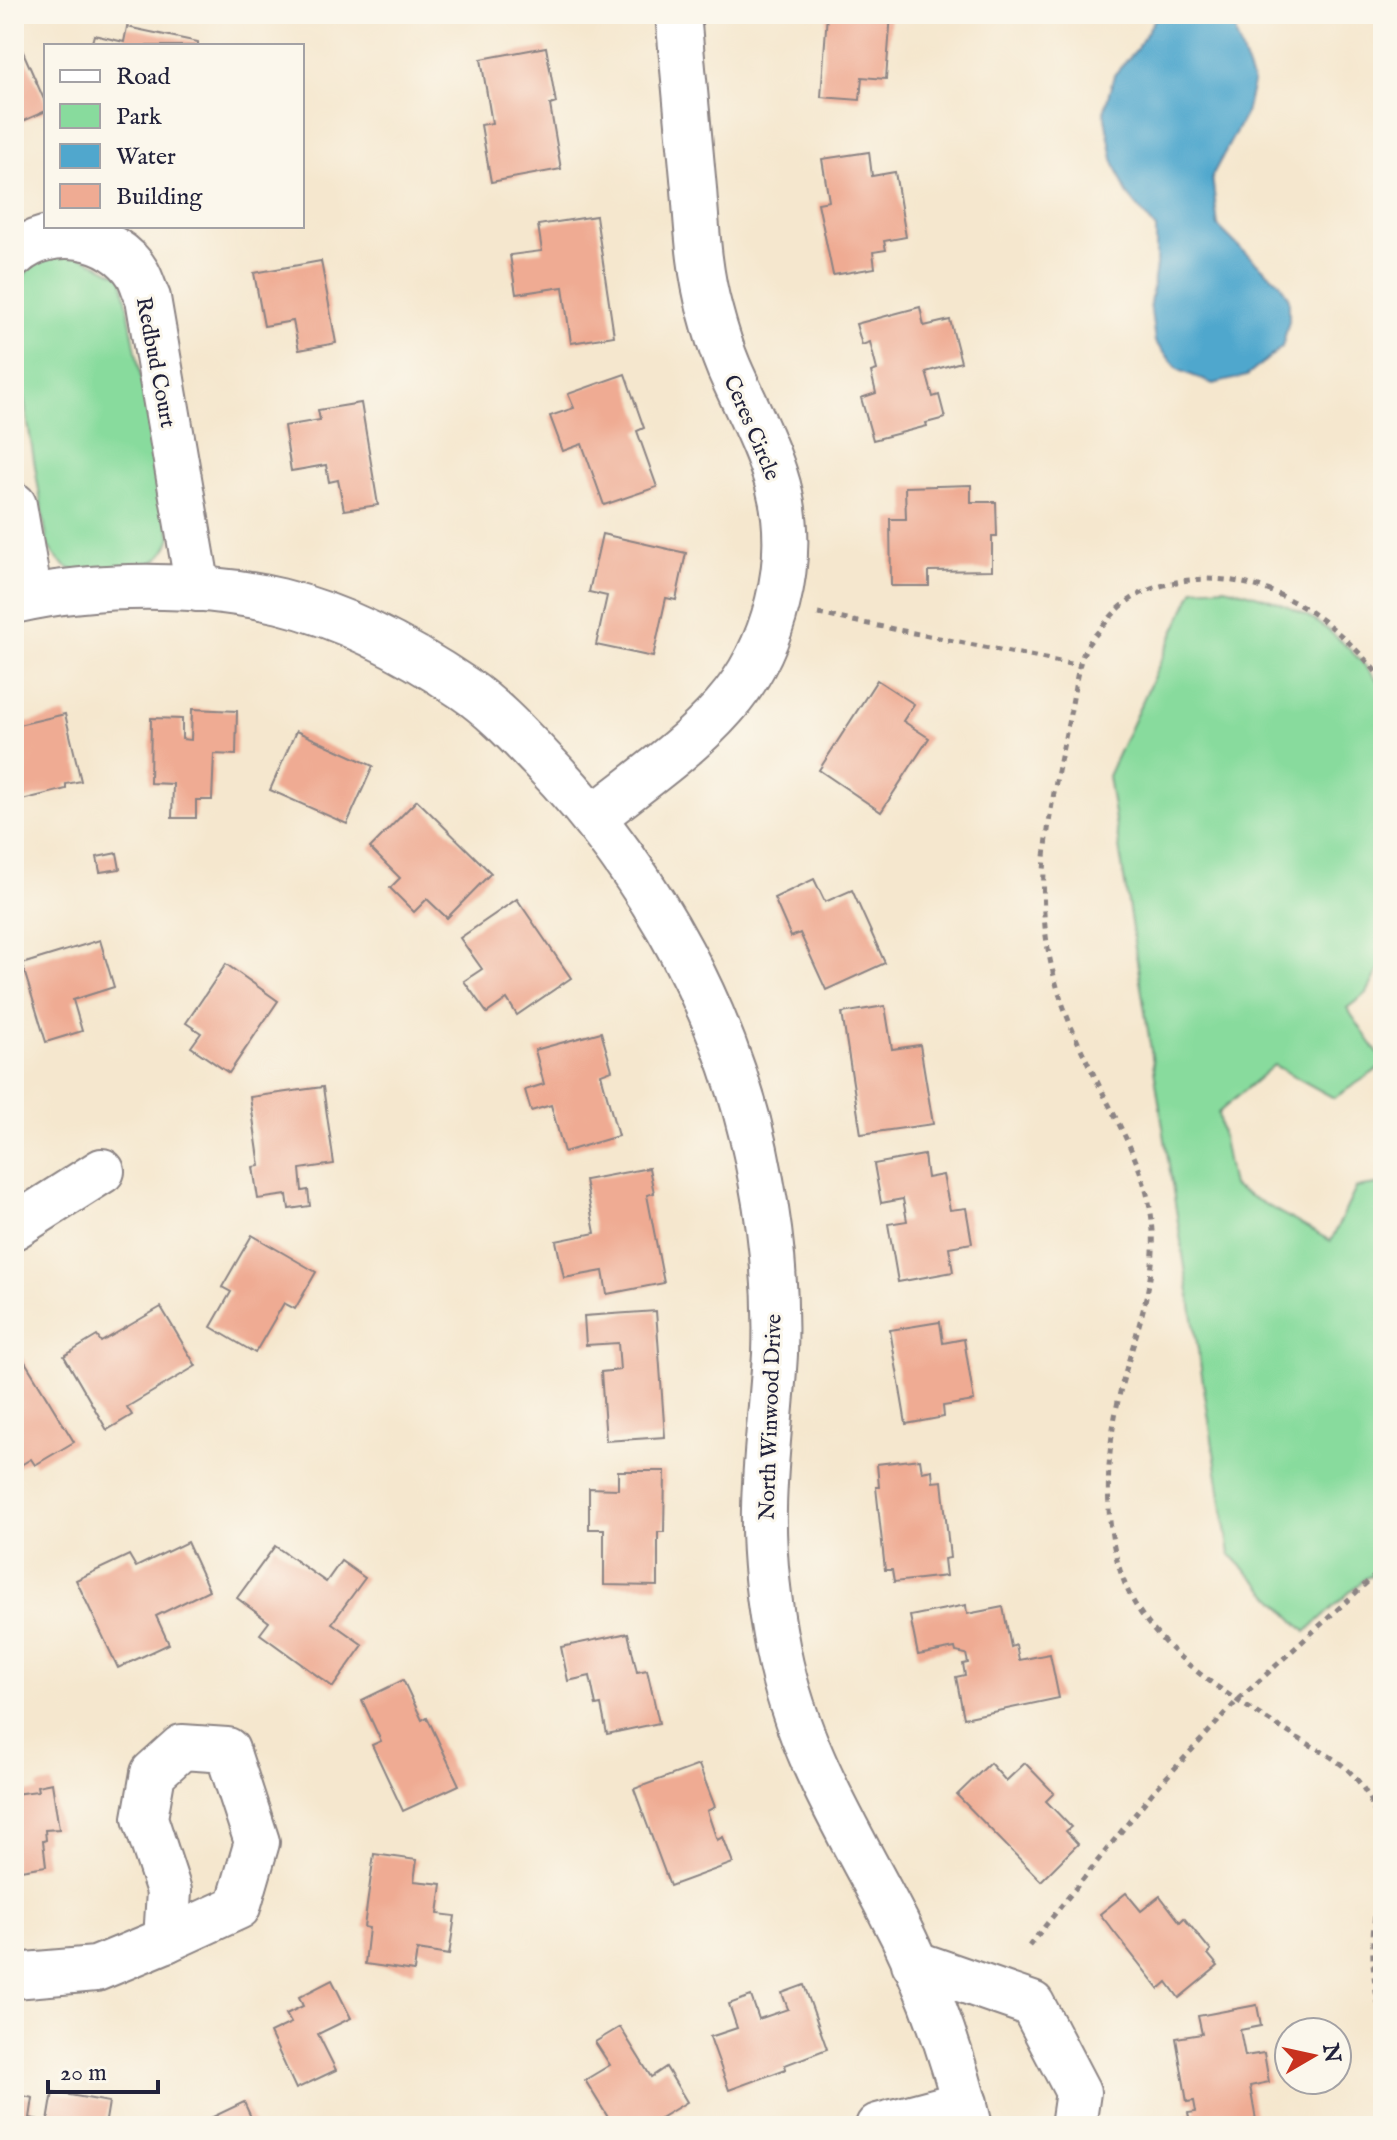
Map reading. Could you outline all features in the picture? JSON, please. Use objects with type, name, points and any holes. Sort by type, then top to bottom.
[{"type":"street","name":"Ceres Circle","points":[[594,817],[691,738],[724,706],[751,670],[771,625],[783,577],[785,533],[779,489],[766,448],[727,365],[709,306],[698,238],[678,14]]},
{"type":"street","name":"Redbud Court","points":[[14,255],[47,238],[81,236],[113,248],[137,272],[148,298],[198,589]]},
{"type":"street","points":[[14,505],[22,599]]},
{"type":"street","name":"North Winwood Drive","points":[[22,599],[105,589],[198,589],[280,601],[341,622],[399,648],[469,692],[519,736],[594,817],[625,858],[673,933],[711,1012],[740,1094],[761,1179],[772,1264],[775,1350],[764,1511],[768,1585],[779,1655],[800,1729],[829,1799],[889,1908],[927,1990],[967,2114]]},
{"type":"street","points":[[14,1227],[102,1171]]},
{"type":"street","points":[[14,1976],[96,1969],[166,1940]]},
{"type":"street","points":[[914,1963],[1032,2004],[1078,2092],[1073,2126]]},
{"type":"street","points":[[878,2126],[967,2114]]},
{"type":"path","points":[[1383,681],[1334,628],[1310,610],[1277,593],[1212,580],[1176,582],[1141,592],[1118,607],[1084,650],[1045,838],[1045,927],[1053,974],[1070,1023],[1135,1156],[1149,1195],[1153,1236],[1142,1314],[1120,1392],[1110,1451],[1114,1552],[1127,1589],[1147,1622],[1183,1659],[1237,1701],[1338,1759],[1367,1794],[1377,1819],[1382,1847],[1373,1938],[1374,1985],[1383,2023]]},
{"type":"path","points":[[818,614],[1081,666]]},
{"type":"path","points":[[1029,1946],[1153,1792],[1237,1701],[1372,1578],[1383,1574]]},
{"type":"green space","points":[[71,251],[122,277],[171,537],[159,557],[146,565],[99,572],[77,571],[63,565],[48,546],[14,337],[14,292],[30,267]]},
{"type":"green space","points":[[1225,587],[1275,601],[1314,621],[1349,648],[1383,688],[1383,962],[1367,993],[1347,1008],[1383,1061],[1383,1066],[1334,1098],[1274,1065],[1218,1113],[1232,1186],[1331,1241],[1356,1188],[1383,1184],[1383,1569],[1364,1579],[1306,1632],[1230,1554],[1108,776],[1194,589]]},
{"type":"water","points":[[1158,14],[1236,14],[1236,35],[1253,83],[1246,113],[1212,176],[1218,226],[1280,283],[1289,299],[1289,321],[1282,347],[1247,376],[1213,384],[1179,370],[1155,342],[1150,303],[1156,266],[1156,229],[1127,194],[1113,159],[1104,112],[1114,75],[1136,50]]},
{"type":"building","points":[[827,14],[891,14],[886,79],[862,77],[860,100],[821,97]]},
{"type":"building","points":[[127,27],[198,44],[92,44],[94,35],[124,42]]},
{"type":"building","points":[[20,45],[44,99],[44,112],[14,125],[14,48]]},
{"type":"building","points":[[546,47],[556,103],[550,105],[561,169],[491,182],[481,125],[492,123],[481,59]]},
{"type":"building","points":[[869,152],[872,176],[895,172],[906,237],[884,241],[886,250],[873,252],[875,268],[833,275],[818,203],[829,201],[822,159]]},
{"type":"building","points":[[596,216],[614,336],[571,343],[563,287],[516,294],[510,255],[542,251],[538,225]]},
{"type":"building","points":[[321,261],[336,343],[299,350],[293,321],[264,326],[254,273]]},
{"type":"building","points":[[920,307],[924,326],[950,320],[961,362],[926,372],[933,397],[939,395],[945,418],[873,440],[861,398],[876,393],[871,372],[877,370],[870,342],[862,345],[856,324]]},
{"type":"building","points":[[625,374],[644,428],[637,431],[657,487],[604,505],[582,444],[563,451],[550,416],[574,408],[568,394]]},
{"type":"building","points":[[361,403],[378,505],[344,510],[338,480],[329,482],[326,465],[291,471],[284,426],[320,420],[318,410]]},
{"type":"building","points":[[971,485],[971,502],[996,502],[997,536],[992,536],[992,570],[929,571],[929,586],[891,586],[890,519],[906,519],[905,487]]},
{"type":"building","points":[[602,534],[686,553],[676,600],[666,598],[653,657],[596,645],[607,596],[589,592]]},
{"type":"building","points":[[877,680],[914,704],[903,721],[929,738],[881,812],[819,770]]},
{"type":"building","points":[[192,709],[237,711],[236,755],[214,754],[212,800],[196,800],[196,818],[172,818],[173,784],[150,783],[151,718],[182,719],[182,739],[191,740]]},
{"type":"building","points":[[65,714],[81,781],[66,784],[66,789],[14,802],[14,726]]},
{"type":"building","points":[[296,731],[373,766],[347,824],[270,790]]},
{"type":"building","points":[[417,800],[491,873],[447,918],[427,899],[414,912],[390,888],[400,878],[370,848]]},
{"type":"building","points":[[117,853],[120,869],[100,872],[97,857]]},
{"type":"building","points":[[814,879],[825,902],[852,890],[885,963],[826,990],[800,933],[791,937],[774,898]]},
{"type":"building","points":[[517,899],[571,978],[517,1015],[507,999],[487,1013],[464,981],[482,969],[460,938]]},
{"type":"building","points":[[100,940],[114,987],[73,1000],[82,1031],[46,1042],[22,964]]},
{"type":"building","points":[[226,964],[278,1001],[229,1073],[191,1047],[201,1033],[186,1023]]},
{"type":"building","points":[[885,1006],[892,1049],[920,1045],[933,1124],[861,1134],[842,1013]]},
{"type":"building","points":[[601,1032],[612,1070],[601,1074],[618,1136],[564,1152],[551,1105],[531,1111],[525,1090],[544,1084],[535,1050]]},
{"type":"building","points":[[323,1087],[334,1164],[300,1169],[302,1191],[308,1190],[310,1206],[289,1209],[287,1195],[258,1199],[253,1167],[260,1166],[250,1097]]},
{"type":"building","points":[[924,1155],[927,1178],[943,1175],[950,1210],[966,1208],[972,1243],[949,1247],[953,1272],[898,1282],[888,1224],[907,1221],[903,1199],[881,1203],[874,1164]]},
{"type":"building","points":[[649,1168],[654,1193],[647,1195],[664,1283],[607,1294],[603,1271],[564,1278],[556,1241],[595,1233],[585,1180]]},
{"type":"building","points":[[252,1235],[316,1272],[295,1309],[284,1303],[255,1353],[211,1327],[231,1292],[222,1287]]},
{"type":"building","points":[[161,1307],[196,1366],[127,1407],[132,1415],[107,1430],[64,1356],[97,1336],[101,1342]]},
{"type":"building","points":[[656,1311],[665,1437],[606,1441],[601,1372],[620,1370],[618,1343],[586,1345],[584,1316]]},
{"type":"building","points":[[940,1322],[943,1343],[964,1339],[974,1401],[943,1406],[944,1417],[906,1424],[890,1330]]},
{"type":"building","points":[[14,1348],[74,1442],[35,1465],[31,1459],[14,1469]]},
{"type":"building","points":[[920,1459],[922,1472],[932,1470],[933,1482],[942,1481],[950,1558],[944,1559],[946,1576],[894,1582],[892,1570],[885,1570],[876,1487],[879,1487],[877,1464]]},
{"type":"building","points":[[618,1471],[665,1471],[664,1532],[658,1532],[658,1586],[604,1585],[604,1529],[589,1529],[589,1488],[618,1489]]},
{"type":"building","points":[[187,1542],[209,1590],[156,1616],[169,1644],[118,1668],[76,1580],[129,1555],[136,1567]]},
{"type":"building","points":[[275,1546],[326,1582],[341,1561],[365,1578],[332,1623],[363,1645],[333,1687],[260,1634],[269,1622],[237,1598]]},
{"type":"building","points":[[966,1605],[967,1614],[1003,1607],[1011,1647],[1016,1645],[1019,1660],[1050,1654],[1059,1698],[964,1718],[956,1677],[965,1675],[963,1664],[968,1663],[966,1654],[956,1652],[955,1648],[918,1655],[910,1616]]},
{"type":"building","points":[[628,1633],[637,1672],[647,1670],[659,1723],[607,1734],[601,1705],[596,1706],[590,1676],[568,1681],[561,1647]]},
{"type":"building","points":[[403,1680],[422,1720],[427,1717],[459,1785],[403,1811],[372,1745],[381,1741],[362,1700]]},
{"type":"building","points":[[990,1763],[1006,1781],[1025,1763],[1054,1793],[1046,1801],[1071,1827],[1066,1831],[1078,1844],[1041,1881],[957,1795]]},
{"type":"building","points":[[699,1765],[715,1807],[707,1811],[717,1840],[723,1837],[733,1863],[670,1886],[634,1789]]},
{"type":"building","points":[[52,1783],[59,1829],[45,1830],[46,1866],[14,1871],[14,1794],[38,1791],[37,1786]]},
{"type":"building","points":[[374,1854],[417,1860],[414,1881],[442,1884],[438,1914],[455,1916],[449,1955],[417,1950],[414,1971],[365,1964],[369,1928],[364,1927]]},
{"type":"building","points":[[1126,1893],[1141,1911],[1160,1896],[1180,1922],[1184,1918],[1211,1951],[1208,1954],[1218,1966],[1179,1998],[1167,1982],[1159,1989],[1100,1914]]},
{"type":"building","points":[[332,1980],[351,2018],[318,2034],[336,2070],[296,2089],[270,2033],[291,2023],[286,2014],[303,2006],[299,1997]]},
{"type":"building","points":[[804,1985],[827,2049],[785,2065],[786,2069],[729,2090],[710,2037],[737,2028],[729,2004],[751,1996],[759,2019],[788,2009],[782,1993]]},
{"type":"building","points":[[1257,2005],[1261,2026],[1240,2030],[1245,2056],[1264,2053],[1269,2082],[1250,2086],[1257,2126],[1191,2126],[1188,2113],[1196,2112],[1194,2101],[1187,2102],[1176,2038],[1202,2034],[1198,2016]]},
{"type":"building","points":[[620,2027],[651,2077],[666,2067],[687,2102],[647,2126],[603,2126],[609,2119],[585,2080],[610,2065],[595,2042]]},
{"type":"building","points":[[53,2092],[109,2102],[105,2126],[14,2126],[14,2094],[33,2098],[30,2118],[48,2122]]},
{"type":"building","points":[[244,2102],[255,2126],[194,2126]]}]
